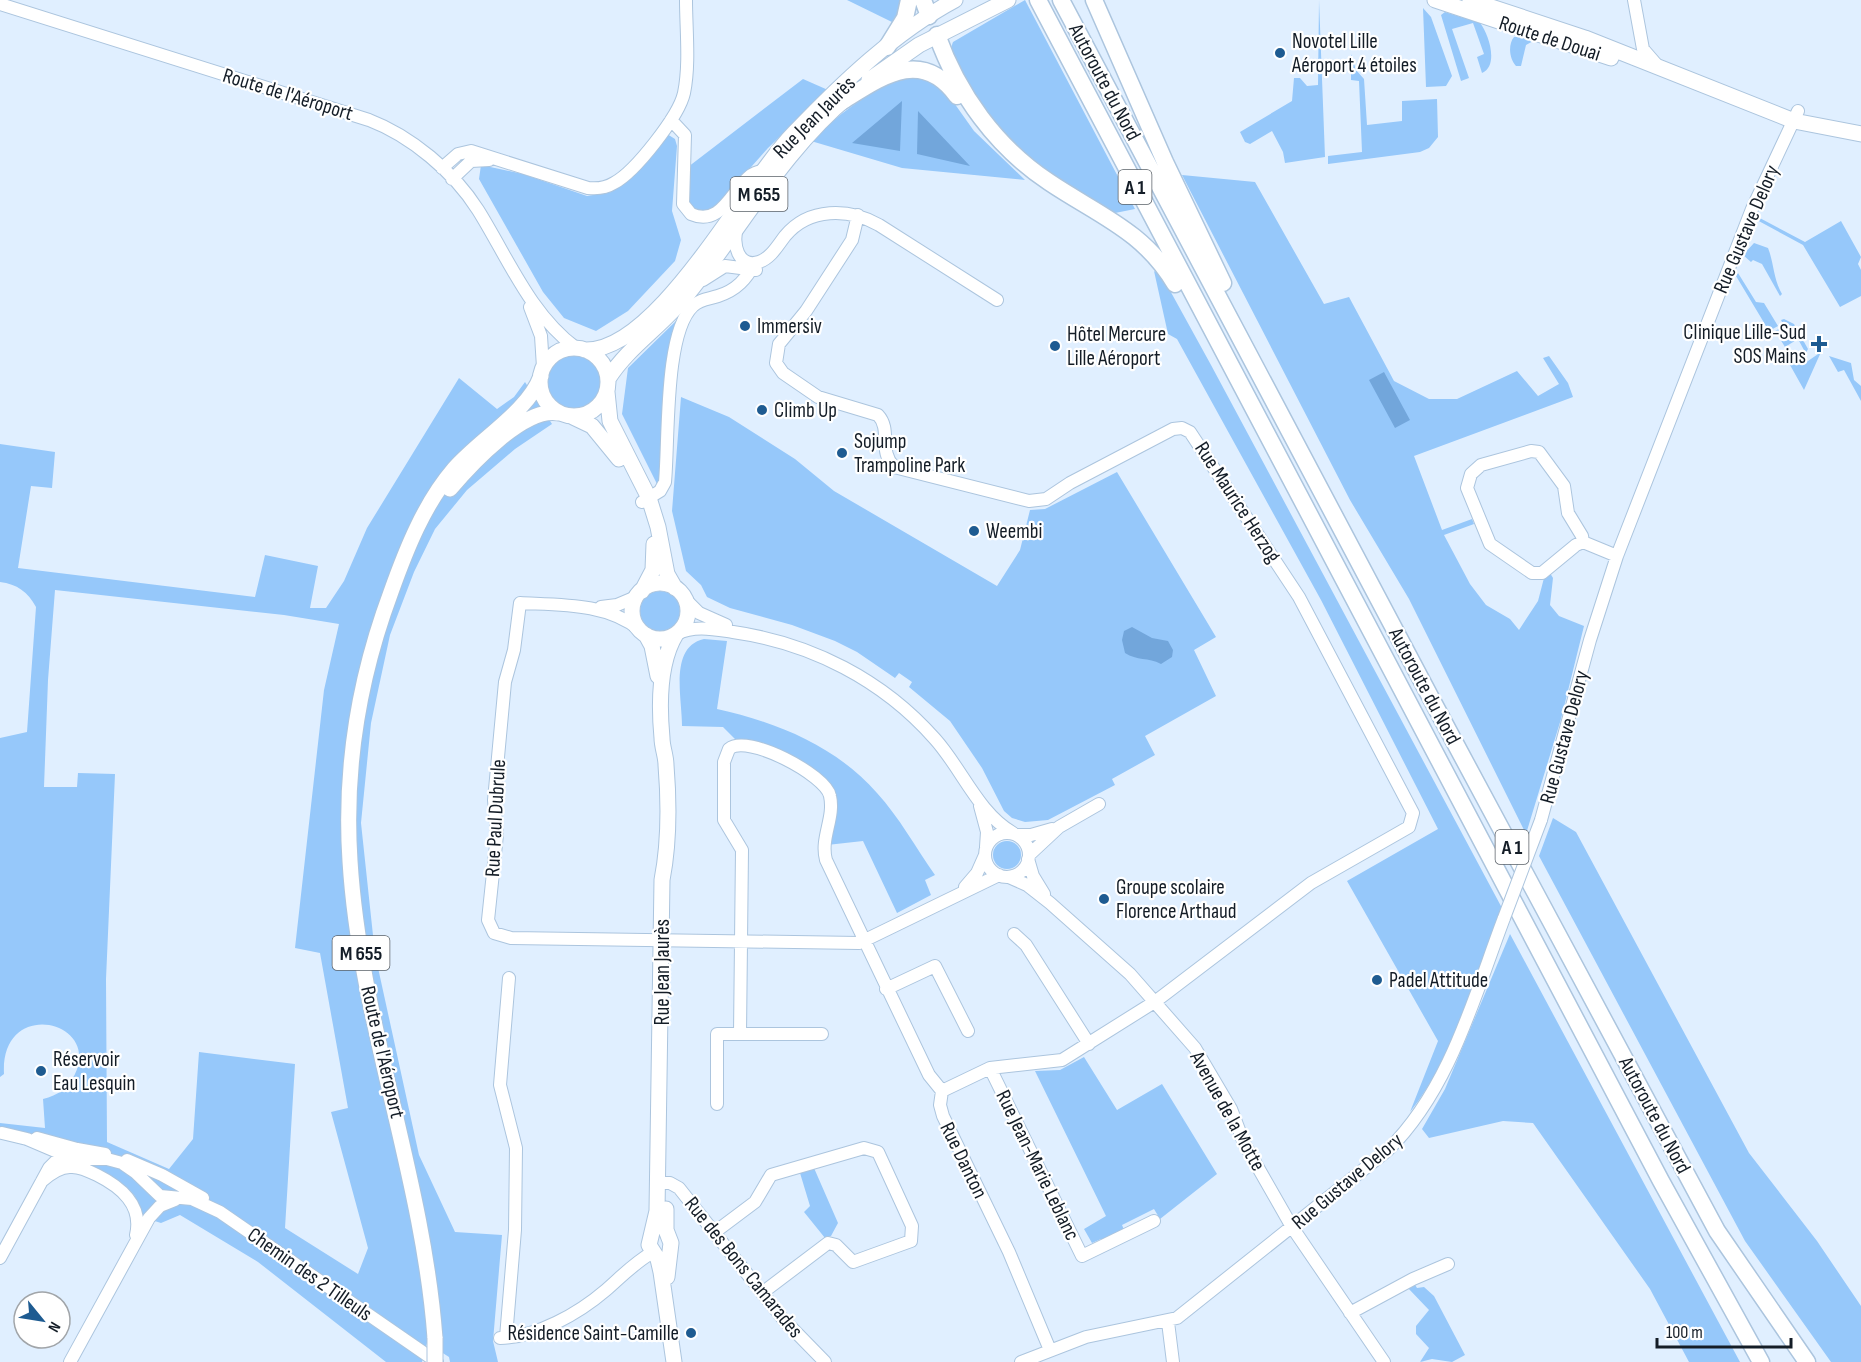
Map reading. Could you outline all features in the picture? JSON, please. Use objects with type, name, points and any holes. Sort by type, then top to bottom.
[{"type":"highway","points":[[887,47],[905,18],[909,0]]},
{"type":"highway","points":[[923,0],[929,16]]},
{"type":"highway","name":"Autoroute du Nord","points":[[1038,0],[1233,374],[1661,1181],[1761,1362]]},
{"type":"highway","name":"Autoroute du Nord","points":[[1061,0],[1717,1231],[1786,1334],[1809,1362]]},
{"type":"highway","points":[[1094,0],[1184,204],[1239,314],[1248,354]]},
{"type":"highway","points":[[1102,0],[1122,54],[1125,70]]},
{"type":"highway","points":[[936,35],[959,84],[993,132],[1033,171],[1131,232],[1149,248],[1168,273],[1221,366],[1233,374]]},
{"type":"highway","points":[[841,102],[894,72],[910,69],[924,71],[947,83],[978,124],[993,132]]},
{"type":"main road","name":"M 655","points":[[929,16],[955,0]]},
{"type":"main road","points":[[936,35],[944,17],[968,0]]},
{"type":"main road","name":"M 655","points":[[936,35],[1008,0]]},
{"type":"main road","name":"Route de Douai","points":[[1436,0],[1498,10],[1598,54],[1666,71]]},
{"type":"main road","points":[[1470,0],[1796,116],[1861,134]]},
{"type":"main road","name":"Rue Jean Jaurès","points":[[581,349],[598,349],[613,344],[650,316],[693,268],[763,170],[794,133],[887,47],[929,16]]},
{"type":"main road","points":[[929,16],[936,35]]},
{"type":"main road","name":"Rue Jean Jaurès","points":[[608,384],[618,362],[657,327],[696,283],[783,164],[841,102],[890,64],[936,35]]},
{"type":"main road","points":[[1796,116],[1861,124]]},
{"type":"main road","points":[[581,349],[555,354],[542,371],[543,397],[565,415],[588,423],[603,438],[646,500],[655,557],[651,576],[639,594],[632,612],[643,632],[661,639],[676,634],[687,618],[680,593],[667,574],[658,527],[646,500],[613,431],[608,412],[608,384],[600,360],[581,349]]},
{"type":"main road","name":"Route de l'Aéroport","points":[[436,1362],[423,1238],[364,969],[350,861],[350,792],[361,699],[374,644],[418,526],[444,481],[477,446],[528,400],[542,371]]},
{"type":"main road","points":[[565,415],[592,411],[602,402],[608,384]]},
{"type":"main road","name":"Route de l'Aéroport","points":[[401,567],[439,502],[469,468],[530,418],[548,412],[565,415]]},
{"type":"main road","points":[[639,594],[656,584],[680,593]]},
{"type":"main road","name":"Rue Jean Jaurès","points":[[643,632],[654,652],[666,768],[666,854],[662,880],[661,1063],[662,1183],[665,1225],[669,1242],[668,1319]]},
{"type":"main road","name":"Rue Jean Jaurès","points":[[661,706],[666,657],[676,634]]},
{"type":"main road","name":"Rue Jean Jaurès","points":[[662,1183],[652,1245],[661,1272],[674,1362]]},
{"type":"main road","points":[[652,1245],[664,1254],[669,1242]]},
{"type":"street","points":[[442,168],[458,154],[471,151],[588,188],[604,188],[612,185],[627,173],[671,120],[682,102],[685,90],[686,0]]},
{"type":"street","points":[[1634,0],[1638,29],[1647,57],[1666,71]]},
{"type":"street","name":"Route de l'Aéroport","points":[[0,4],[369,120],[399,135],[442,168],[475,205],[514,273],[544,318],[581,349]]},
{"type":"street","points":[[1619,52],[1628,50],[1633,44],[1638,29]]},
{"type":"street","name":"Rue Gustave Delory","points":[[1029,1360],[1094,1335],[1168,1322],[1182,1315],[1388,1150],[1425,1105],[1456,1042],[1541,820],[1590,640],[1617,556],[1756,198],[1796,116]]},
{"type":"street","points":[[671,120],[685,135],[683,204],[691,214],[705,218],[720,211],[750,176],[763,170]]},
{"type":"street","points":[[452,179],[471,161],[481,159],[502,162]]},
{"type":"street","points":[[646,500],[660,491],[665,482],[675,344],[683,320],[698,302],[723,294],[740,284],[753,266],[764,260],[791,229],[809,219],[829,213],[858,215],[879,225],[997,300]]},
{"type":"street","name":"Rue Maurice Herzog","points":[[858,215],[849,246],[806,311],[777,348],[776,363],[783,374],[824,400],[878,415],[885,426],[886,455],[894,467],[1029,501],[1046,500],[1070,483],[1173,429],[1182,428],[1190,432],[1299,597],[1413,813],[1408,827],[1311,883],[1156,1002]]},
{"type":"street","points":[[740,221],[734,241],[737,252],[753,266]]},
{"type":"street","points":[[696,283],[725,266],[753,266]]},
{"type":"street","name":"Route de l'Aéroport","points":[[514,273],[539,329],[544,350],[542,371]]},
{"type":"street","points":[[1583,542],[1582,536],[1568,513],[1563,486],[1541,453],[1531,451],[1485,464],[1471,474],[1467,488],[1486,539],[1500,552],[1532,573],[1542,573],[1576,545],[1583,542],[1617,556]]},
{"type":"street","points":[[680,593],[704,616],[808,651],[845,667],[874,685],[908,711],[930,734],[998,824],[1026,843],[1029,857]]},
{"type":"street","name":"Rue Paul Dubrule","points":[[588,608],[617,605],[639,594]]},
{"type":"street","name":"Rue Paul Dubrule","points":[[643,632],[618,615],[588,608],[520,603],[514,650],[505,682],[494,800],[496,835],[488,920],[494,933],[505,938],[662,940]]},
{"type":"street","points":[[676,634],[695,627],[753,634]]},
{"type":"street","name":"Rue Danton","points":[[742,942],[742,850],[726,823],[724,805],[725,757],[733,746],[741,744],[754,746],[785,760],[819,780],[828,790],[831,804],[824,842],[825,856],[886,989],[932,1080],[942,1091],[940,1105],[943,1116],[1009,1252],[1050,1350]]},
{"type":"street","points":[[974,792],[986,824],[985,851],[990,869],[1004,876]]},
{"type":"street","points":[[960,892],[977,873],[985,851],[997,835],[1031,835],[1059,826],[1099,804]]},
{"type":"street","points":[[662,940],[854,943],[865,941],[960,892],[1020,872],[1029,857],[1059,826]]},
{"type":"street","name":"Avenue de la Motte","points":[[1029,857],[1036,882],[1050,903]]},
{"type":"street","name":"Avenue de la Motte","points":[[1004,876],[1027,885],[1130,974],[1197,1051],[1233,1113],[1242,1139],[1292,1227],[1384,1362]]},
{"type":"street","points":[[1014,934],[1026,945],[1089,1044]]},
{"type":"street","points":[[740,1035],[742,942]]},
{"type":"street","points":[[886,989],[935,966],[968,1031]]},
{"type":"street","points":[[509,978],[500,1085],[516,1148],[515,1230],[503,1337],[548,1326],[579,1310],[608,1288],[652,1245]]},
{"type":"street","points":[[942,1091],[990,1068],[1059,1062],[1156,1002]]},
{"type":"street","points":[[717,1104],[717,1034],[822,1034]]},
{"type":"street","name":"Rue Jean-Marie Leblanc","points":[[990,1068],[1082,1256],[1155,1221]]},
{"type":"street","points":[[1,1133],[114,1156],[162,1175],[196,1194],[220,1212]]},
{"type":"street","points":[[42,1142],[78,1160],[107,1159],[122,1163],[135,1172],[156,1193],[168,1200]]},
{"type":"street","points":[[715,1232],[755,1202],[771,1175],[864,1148],[878,1152],[912,1226],[911,1241],[853,1262],[836,1245],[828,1243],[762,1293]]},
{"type":"street","points":[[0,1258],[51,1165],[64,1155],[82,1150]]},
{"type":"street","points":[[42,1181],[54,1172],[70,1167],[95,1174],[117,1186],[133,1203],[138,1222],[132,1248]]},
{"type":"street","points":[[162,1175],[168,1200]]},
{"type":"street","name":"Rue des Bons Camarades","points":[[662,1183],[679,1188],[762,1293],[825,1362]]},
{"type":"street","points":[[70,1362],[149,1218],[168,1200]]},
{"type":"street","name":"Chemin des 2 Tilleuls","points":[[168,1200],[195,1200],[220,1212],[436,1362]]},
{"type":"street","points":[[1350,1313],[1413,1279],[1448,1264]]},
{"type":"street","points":[[1168,1322],[1173,1362]]},
{"type":"shaded area","points":[[847,0],[902,0],[894,23]]},
{"type":"shaded area","points":[[1025,0],[1135,209],[1115,213],[1068,185],[1028,156],[993,122],[956,63],[952,55],[953,42]]},
{"type":"shaded area","points":[[1319,0],[1325,157],[1285,163],[1283,152],[1272,131],[1250,144],[1245,142],[1240,132],[1292,101],[1294,78],[1300,78],[1307,86],[1318,85]]},
{"type":"shaded area","points":[[1423,8],[1431,17],[1452,76],[1446,86],[1426,87]]},
{"type":"shaded area","points":[[1445,12],[1480,23],[1491,50],[1490,64],[1482,73],[1477,57],[1484,54],[1473,23],[1452,29],[1469,78],[1461,81],[1441,15]]},
{"type":"shaded area","points":[[1521,36],[1535,40],[1526,45],[1521,66],[1516,66],[1510,47],[1514,37]]},
{"type":"shaded area","points":[[1351,54],[1356,70],[1364,79],[1367,125],[1402,121],[1402,101],[1437,99],[1438,137],[1429,148],[1420,152],[1328,164],[1328,156],[1362,152],[1359,81],[1351,80]]},
{"type":"shaded area","points":[[900,76],[924,77],[947,93],[974,131],[1025,180],[902,168],[811,141],[853,106]]},
{"type":"shaded area","points":[[803,79],[828,90],[768,148],[712,211],[692,210],[688,201],[688,167]]},
{"type":"shaded area","points":[[902,101],[900,151],[852,143]]},
{"type":"shaded area","points":[[918,111],[970,166],[917,154]]},
{"type":"shaded area","points":[[667,134],[675,139],[677,146],[672,211],[681,240],[675,261],[628,311],[596,331],[564,318],[543,292],[479,179],[481,165],[523,174],[587,196],[611,192],[631,178]]},
{"type":"shaded area","points":[[1182,175],[1255,182],[1324,304],[1349,297],[1394,381],[1429,399],[1457,399],[1517,371],[1538,396],[1559,384],[1543,358],[1549,356],[1568,383],[1573,397],[1414,456],[1442,530],[1472,519],[1474,524],[1444,535],[1470,584],[1486,605],[1510,619],[1519,630],[1538,601],[1544,578],[1550,573],[1553,578],[1550,605],[1559,616],[1584,626],[1561,719],[1526,834],[1409,599],[1350,500]]},
{"type":"shaded area","points":[[1756,216],[1805,242],[1841,221],[1861,257],[1858,264],[1861,270],[1861,296],[1840,307],[1803,245],[1755,219]]},
{"type":"shaded area","points":[[1754,243],[1768,248],[1782,294],[1780,296],[1762,264],[1753,260],[1751,262],[1743,255]]},
{"type":"shaded area","points":[[1154,271],[1162,276],[1211,365],[1502,908],[1464,1014],[1440,1065],[1410,1112],[1438,1041],[1347,881],[1438,829],[1321,600],[1177,339],[1168,334]]},
{"type":"shaded area","points":[[1738,273],[1756,302],[1764,303],[1778,326],[1769,331],[1736,276]]},
{"type":"shaded area","points":[[679,318],[659,488],[622,414],[628,368]]},
{"type":"shaded area","points":[[1784,319],[1794,324],[1808,349],[1804,357],[1808,361],[1821,352],[1804,390],[1790,365],[1794,363],[1793,359],[1805,352],[1798,339],[1785,347],[1775,331],[1784,326],[1781,320]]},
{"type":"shaded area","points":[[569,355],[579,355],[589,359],[597,367],[601,382],[597,397],[589,405],[579,409],[569,409],[559,405],[551,397],[547,387],[547,377],[551,367],[559,359]]},
{"type":"shaded area","points":[[1829,356],[1851,363],[1854,380],[1861,386],[1861,401],[1844,370],[1838,372]]},
{"type":"shaded area","points":[[1384,372],[1410,420],[1395,428],[1369,380]]},
{"type":"shaded area","points":[[459,378],[497,409],[514,397],[525,382],[552,424],[515,449],[467,490],[435,529],[414,572],[390,635],[371,723],[361,823],[375,954],[419,1155],[455,1232],[502,1235],[493,1341],[498,1362],[450,1362],[449,1357],[427,1343],[422,1362],[386,1362],[258,1262],[180,1215],[161,1223],[142,1217],[134,1195],[111,1178],[50,1153],[0,1139],[0,1123],[45,1128],[43,1099],[53,1096],[69,1084],[75,1074],[79,1055],[74,1040],[63,1030],[48,1025],[32,1026],[17,1034],[7,1050],[4,1074],[0,1077],[0,738],[27,732],[36,607],[21,590],[0,582],[0,444],[55,452],[52,488],[31,486],[18,568],[255,597],[265,555],[318,566],[310,608],[326,608],[344,581],[367,528]],"holes":[[[55,590],[284,615],[339,624],[324,690],[295,948],[320,953],[348,1108],[331,1112],[368,1248],[358,1274],[285,1228],[295,1064],[199,1052],[193,1139],[169,1169],[107,1142],[106,979],[115,774],[78,773],[77,787],[44,787],[48,680]]]},
{"type":"shaded area","points":[[681,397],[729,417],[795,459],[834,491],[997,586],[1020,550],[1030,510],[1045,509],[1117,472],[1216,637],[1194,650],[1216,696],[1145,736],[1155,755],[1112,779],[1115,785],[1048,820],[1025,822],[1012,818],[1004,811],[982,768],[950,721],[909,687],[912,682],[899,673],[895,678],[857,652],[835,641],[792,625],[730,608],[707,597],[701,585],[686,571],[672,511]]},
{"type":"shaded area","points":[[660,591],[668,592],[674,597],[679,603],[679,619],[674,625],[668,630],[660,631],[652,630],[646,625],[641,619],[640,611],[641,603],[646,597],[652,592]]},
{"type":"shaded area","points":[[1132,627],[1152,638],[1168,641],[1173,650],[1172,657],[1161,664],[1125,653],[1122,640],[1124,631]]},
{"type":"shaded area","points":[[704,639],[727,641],[717,709],[761,721],[804,738],[824,749],[861,776],[893,812],[935,875],[925,880],[931,895],[897,913],[863,841],[827,845],[830,787],[737,741],[723,727],[682,726],[680,675],[682,662],[686,652],[693,644]]},
{"type":"shaded area","points":[[1553,818],[1576,832],[1749,1153],[1817,1241],[1861,1306],[1861,1362],[1831,1362],[1745,1241],[1539,856]]},
{"type":"shaded area","points":[[1007,841],[1017,845],[1021,855],[1017,865],[1007,869],[997,865],[993,855],[997,845]]},
{"type":"shaded area","points":[[1510,934],[1740,1362],[1689,1362],[1650,1289],[1533,1123],[1503,1121],[1429,1138],[1422,1129],[1445,1089]]},
{"type":"shaded area","points":[[1084,1057],[1117,1110],[1162,1084],[1217,1174],[1160,1219],[1154,1209],[1122,1225],[1125,1232],[1104,1242],[1101,1239],[1092,1243],[1084,1229],[1106,1216],[1035,1071],[1060,1070]]},
{"type":"shaded area","points":[[814,1168],[838,1223],[831,1236],[825,1238],[804,1212],[810,1206],[800,1173]]},
{"type":"shaded area","points":[[1414,1283],[1417,1288],[1424,1287],[1434,1296],[1465,1355],[1452,1362],[1432,1359],[1420,1362],[1429,1348],[1416,1334],[1416,1326],[1429,1310],[1407,1287]]},
{"type":"place","name":"Novotel Lille Aéroport 4 étoiles","points":[[1280,53]]},
{"type":"place","name":"Immersiv","points":[[745,326]]},
{"type":"place","name":"Clinique Lille-Sud SOS Mains","points":[[1819,344]]},
{"type":"place","name":"Hôtel Mercure Lille Aéroport","points":[[1055,346]]},
{"type":"place","name":"Climb Up","points":[[762,410]]},
{"type":"place","name":"Sojump Trampoline Park","points":[[842,453]]},
{"type":"place","name":"Weembi","points":[[974,531]]},
{"type":"place","name":"Groupe scolaire Florence Arthaud","points":[[1104,899]]},
{"type":"place","name":"Padel Attitude","points":[[1377,980]]},
{"type":"place","name":"Réservoir Eau Lesquin","points":[[41,1071]]},
{"type":"place","name":"Résidence Saint-Camille","points":[[691,1333]]}]
